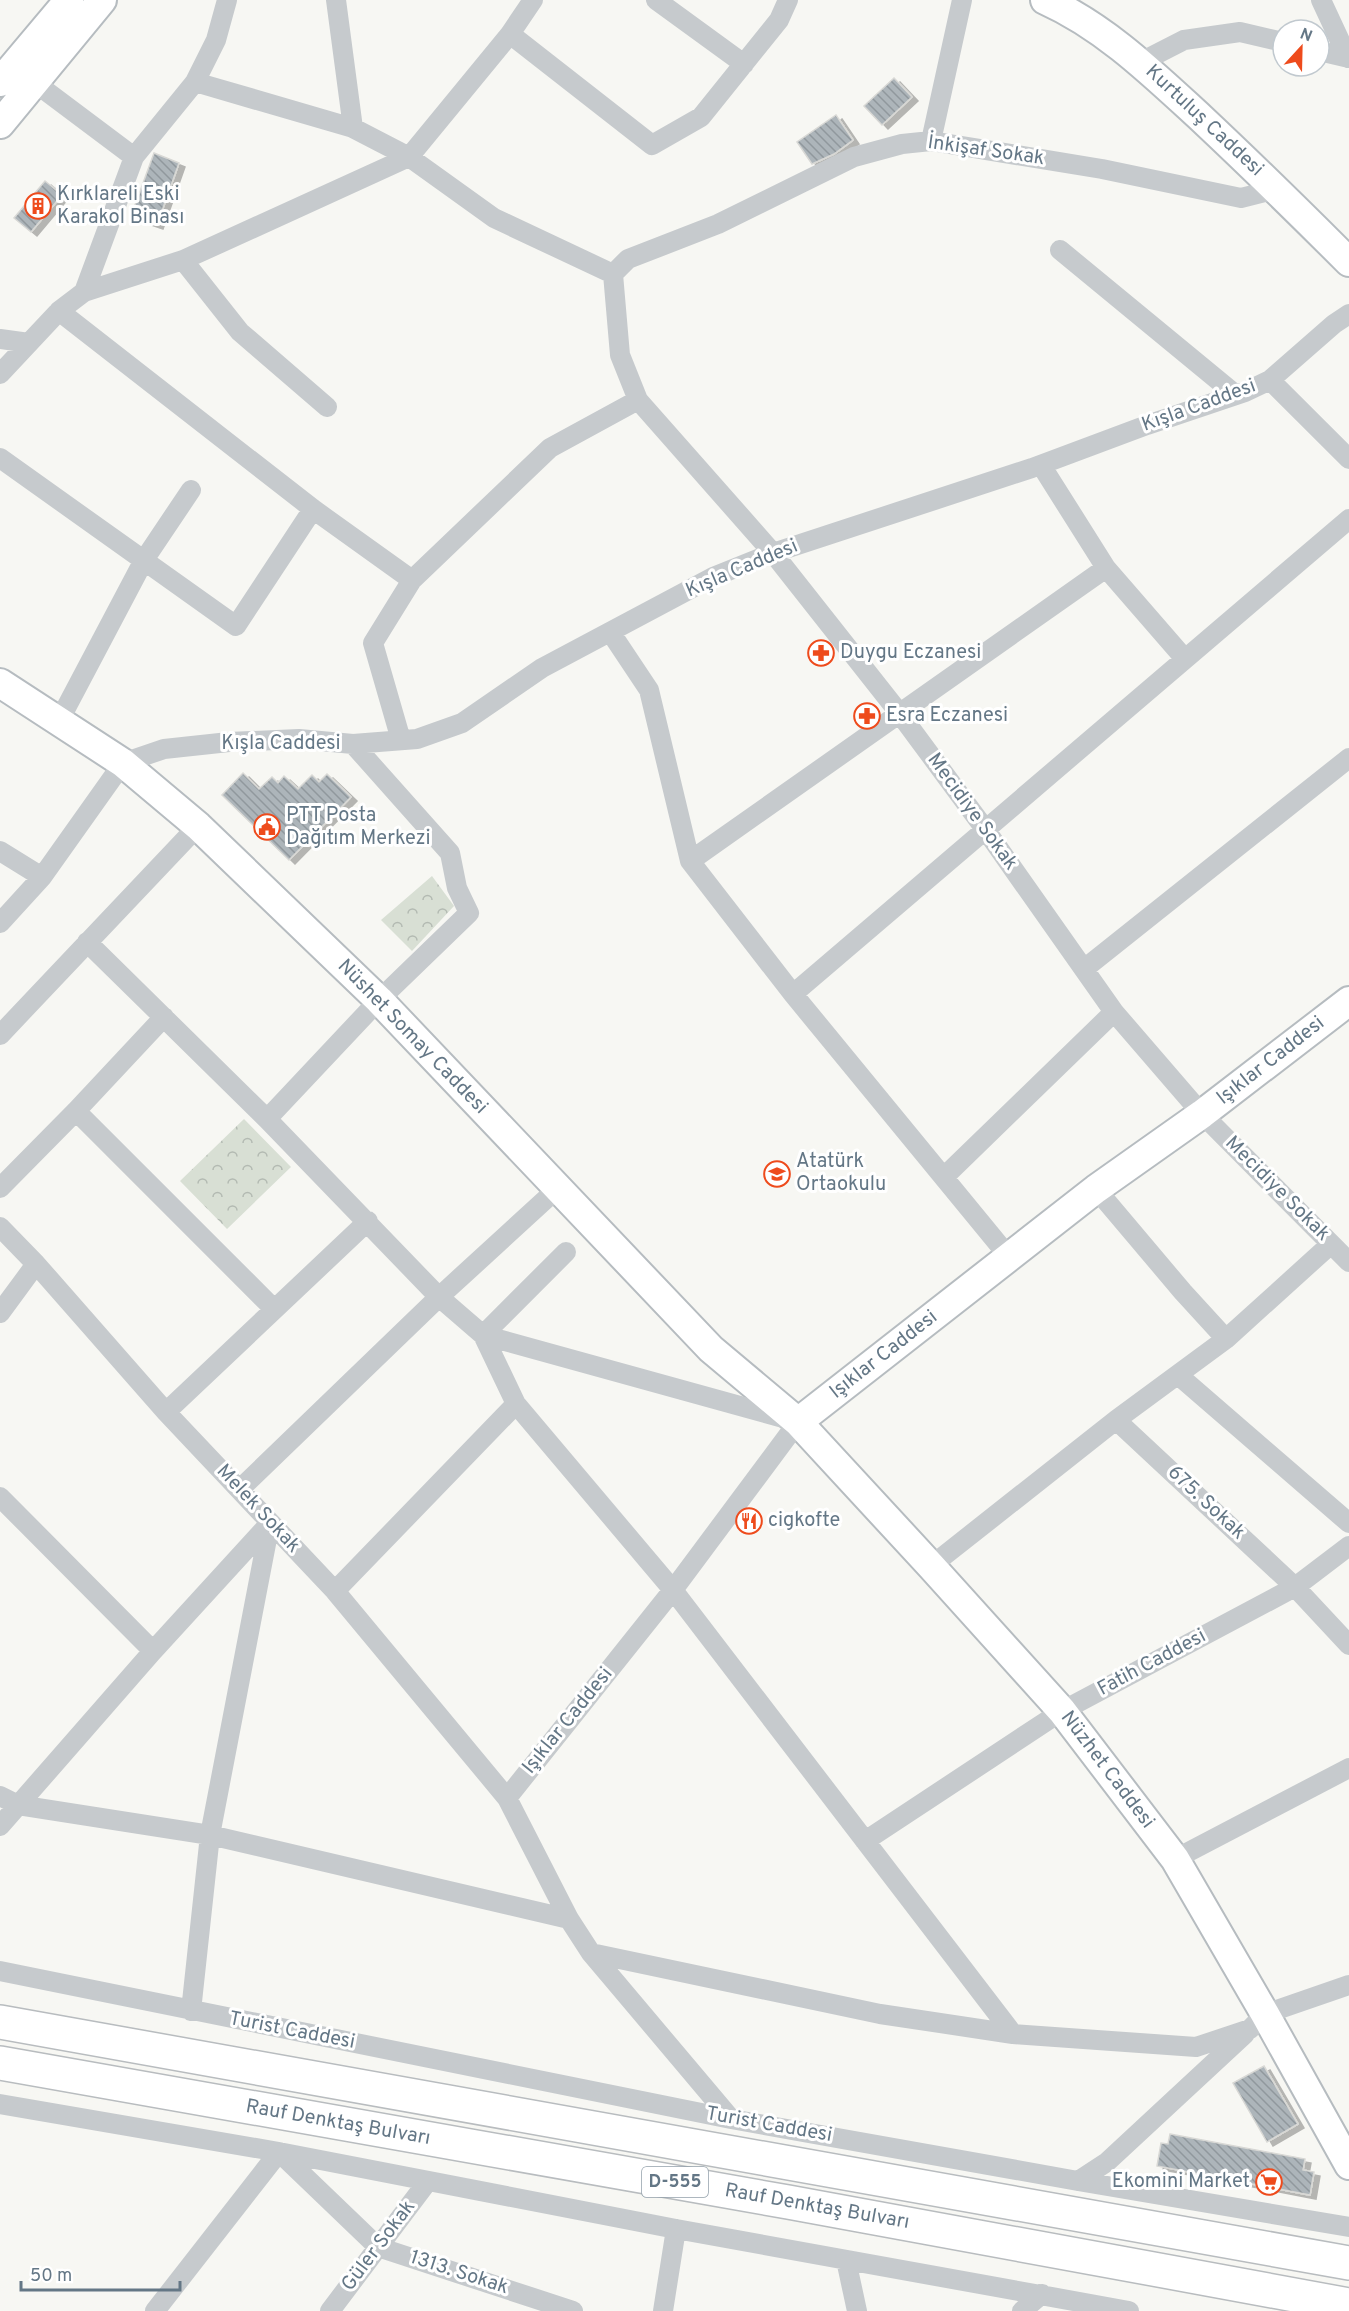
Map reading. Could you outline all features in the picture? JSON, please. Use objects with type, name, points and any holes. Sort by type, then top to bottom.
[{"type":"highway","name":"Rauf Denktaş Bulvarı","points":[[0,2022],[1349,2263]]},
{"type":"highway","name":"Rauf Denktaş Bulvarı","points":[[0,2063],[765,2198],[1349,2305]]},
{"type":"street","points":[[0,124],[11,72],[69,0]]},
{"type":"street","points":[[11,72],[102,0]]},
{"type":"street","points":[[84,292],[134,157],[195,82],[216,40],[227,0]]},
{"type":"street","points":[[336,0],[353,128]]},
{"type":"street","points":[[0,374],[59,312],[84,292],[183,260],[409,157],[534,0]]},
{"type":"street","points":[[656,0],[744,64]]},
{"type":"street","points":[[510,33],[652,145],[701,117],[780,20],[788,0]]},
{"type":"street","points":[[931,141],[962,0]]},
{"type":"street","points":[[1321,0],[1349,58]]},
{"type":"street","name":"Kurtuluş Caddesi","points":[[1058,4],[1141,62],[1276,189],[1349,262]]},
{"type":"street","points":[[1141,62],[1184,40],[1240,32],[1271,39]]},
{"type":"street","points":[[1331,54],[1349,58]]},
{"type":"street","points":[[11,72],[134,157]]},
{"type":"street","points":[[195,82],[353,128],[409,157],[494,218],[613,274]]},
{"type":"street","name":"İnkişaf Sokak","points":[[613,274],[628,259],[718,224],[854,157],[902,144],[931,141],[1102,169],[1241,198],[1276,189]]},
{"type":"street","points":[[1060,250],[1236,395]]},
{"type":"street","points":[[183,260],[240,332],[327,407]]},
{"type":"street","name":"Mecidiye Sokak","points":[[613,274],[620,356],[638,400],[773,553],[900,714],[985,829],[1114,1012],[1202,1114],[1349,1262]]},
{"type":"street","points":[[59,312],[313,509],[412,580]]},
{"type":"street","name":"Kışla Caddesi","points":[[123,763],[164,749],[229,742],[299,739],[353,744],[417,739],[462,723],[542,668],[713,577],[773,553],[1041,465],[1147,425],[1236,395],[1270,380],[1334,324],[1349,314]]},
{"type":"street","points":[[0,339],[29,343]]},
{"type":"street","points":[[1270,380],[1349,459]]},
{"type":"street","points":[[401,740],[374,643],[412,580],[550,448],[638,400]]},
{"type":"street","points":[[0,458],[236,626],[313,509]]},
{"type":"street","points":[[1041,465],[1106,568],[1185,659]]},
{"type":"street","points":[[59,721],[144,561],[191,490]]},
{"type":"street","points":[[793,994],[1349,519]]},
{"type":"street","points":[[690,861],[1106,568]]},
{"type":"street","points":[[611,633],[649,690],[690,861],[793,994],[1010,1257]]},
{"type":"street","name":"Nüshet Somay Caddesi","points":[[0,683],[123,763],[198,826],[379,1000],[711,1349],[798,1422]]},
{"type":"street","points":[[267,1119],[379,1000],[469,913],[457,888],[450,853],[353,744]]},
{"type":"street","points":[[1084,969],[1349,758]]},
{"type":"street","points":[[0,923],[42,877],[123,763]]},
{"type":"street","points":[[0,1035],[198,826]]},
{"type":"street","points":[[0,851],[42,877]]},
{"type":"street","points":[[87,942],[267,1119],[439,1297],[483,1335],[516,1404],[673,1590],[1013,2034]]},
{"type":"street","name":"Işıklar Caddesi","points":[[507,1798],[673,1590],[798,1422],[1096,1189],[1202,1114],[1349,1001]]},
{"type":"street","points":[[944,1177],[1114,1012]]},
{"type":"street","points":[[0,1188],[164,1017]]},
{"type":"street","points":[[76,1111],[274,1309]]},
{"type":"street","points":[[240,1489],[439,1297],[558,1188]]},
{"type":"street","points":[[1096,1189],[1183,1292],[1226,1338]]},
{"type":"street","points":[[166,1412],[368,1221]]},
{"type":"street","name":"Melek Sokak","points":[[0,1227],[36,1264],[166,1412],[335,1591],[507,1798],[569,1919],[591,1953],[731,2119]]},
{"type":"street","points":[[932,1566],[1116,1420],[1226,1338],[1331,1244]]},
{"type":"street","points":[[483,1335],[566,1252]]},
{"type":"street","points":[[0,1313],[36,1264]]},
{"type":"street","points":[[483,1335],[798,1422]]},
{"type":"street","points":[[1178,1375],[1349,1523]]},
{"type":"street","points":[[335,1591],[516,1404]]},
{"type":"street","name":"675. Sokak","points":[[1116,1420],[1295,1587],[1349,1645]]},
{"type":"street","name":"Nüzhet Caddesi","points":[[798,1422],[932,1566],[1062,1711],[1175,1859],[1258,2021],[1349,2165]]},
{"type":"street","points":[[0,1497],[153,1651]]},
{"type":"street","points":[[0,1826],[153,1651],[270,1523]]},
{"type":"street","points":[[191,2011],[210,1835],[270,1523]]},
{"type":"street","name":"Fatih Caddesi","points":[[865,1841],[1062,1711],[1295,1587],[1349,1546]]},
{"type":"street","points":[[1175,1859],[1349,1768]]},
{"type":"street","points":[[0,1796],[18,1805],[210,1835],[569,1919]]},
{"type":"street","points":[[591,1953],[880,2014],[1013,2034],[1196,2047],[1349,1985]]},
{"type":"street","name":"Turist Caddesi","points":[[0,1971],[731,2119],[1349,2227]]},
{"type":"street","points":[[1078,2181],[1107,2162],[1258,2021]]},
{"type":"street","name":"Rauf Denktaş Bulvarı","points":[[1,2106],[279,2152],[676,2229],[1129,2311]]},
{"type":"street","points":[[155,2311],[279,2152],[378,2247]]},
{"type":"street","name":"Güler Sokak","points":[[330,2311],[428,2181]]},
{"type":"street","points":[[663,2311],[676,2229]]},
{"type":"street","name":"1313. Sokak","points":[[378,2247],[573,2311]]},
{"type":"street","points":[[846,2260],[857,2311]]},
{"type":"street","points":[[1022,2311],[1042,2294]]},
{"type":"green space","points":[[432,876],[454,906],[412,951],[381,920]]},
{"type":"green space","points":[[244,1119],[291,1167],[227,1229],[180,1181]]},
{"type":"building","points":[[894,78],[912,97],[882,125],[864,106]]},
{"type":"building","points":[[836,115],[853,140],[834,154],[812,164],[797,142]]},
{"type":"building","points":[[154,153],[179,163],[157,225],[131,216]]},
{"type":"building","name":"Kırklareli Eski Karakol Binası","points":[[45,181],[62,195],[31,232],[14,218]]},
{"type":"building","points":[[243,773],[259,789],[272,777],[278,783],[284,776],[298,789],[312,775],[319,782],[327,774],[351,797],[289,860],[222,795]]},
{"type":"building","points":[[1264,2066],[1298,2124],[1267,2142],[1233,2083]]},
{"type":"building","points":[[1170,2134],[1305,2159],[1303,2170],[1314,2172],[1310,2195],[1157,2166],[1161,2143],[1168,2144]]},
{"type":"place","name":"Kırklareli Eski Karakol Binası","points":[[38,206]]},
{"type":"place","name":"Duygu Eczanesi","points":[[821,653]]},
{"type":"place","name":"Esra Eczanesi","points":[[867,716]]},
{"type":"place","name":"PTT Posta Dağıtım Merkezi","points":[[267,827]]},
{"type":"place","name":"Atatürk Ortaokulu","points":[[777,1174]]},
{"type":"place","name":"cigkofte","points":[[749,1521]]},
{"type":"place","name":"Ekomini Market","points":[[1269,2182]]}]
